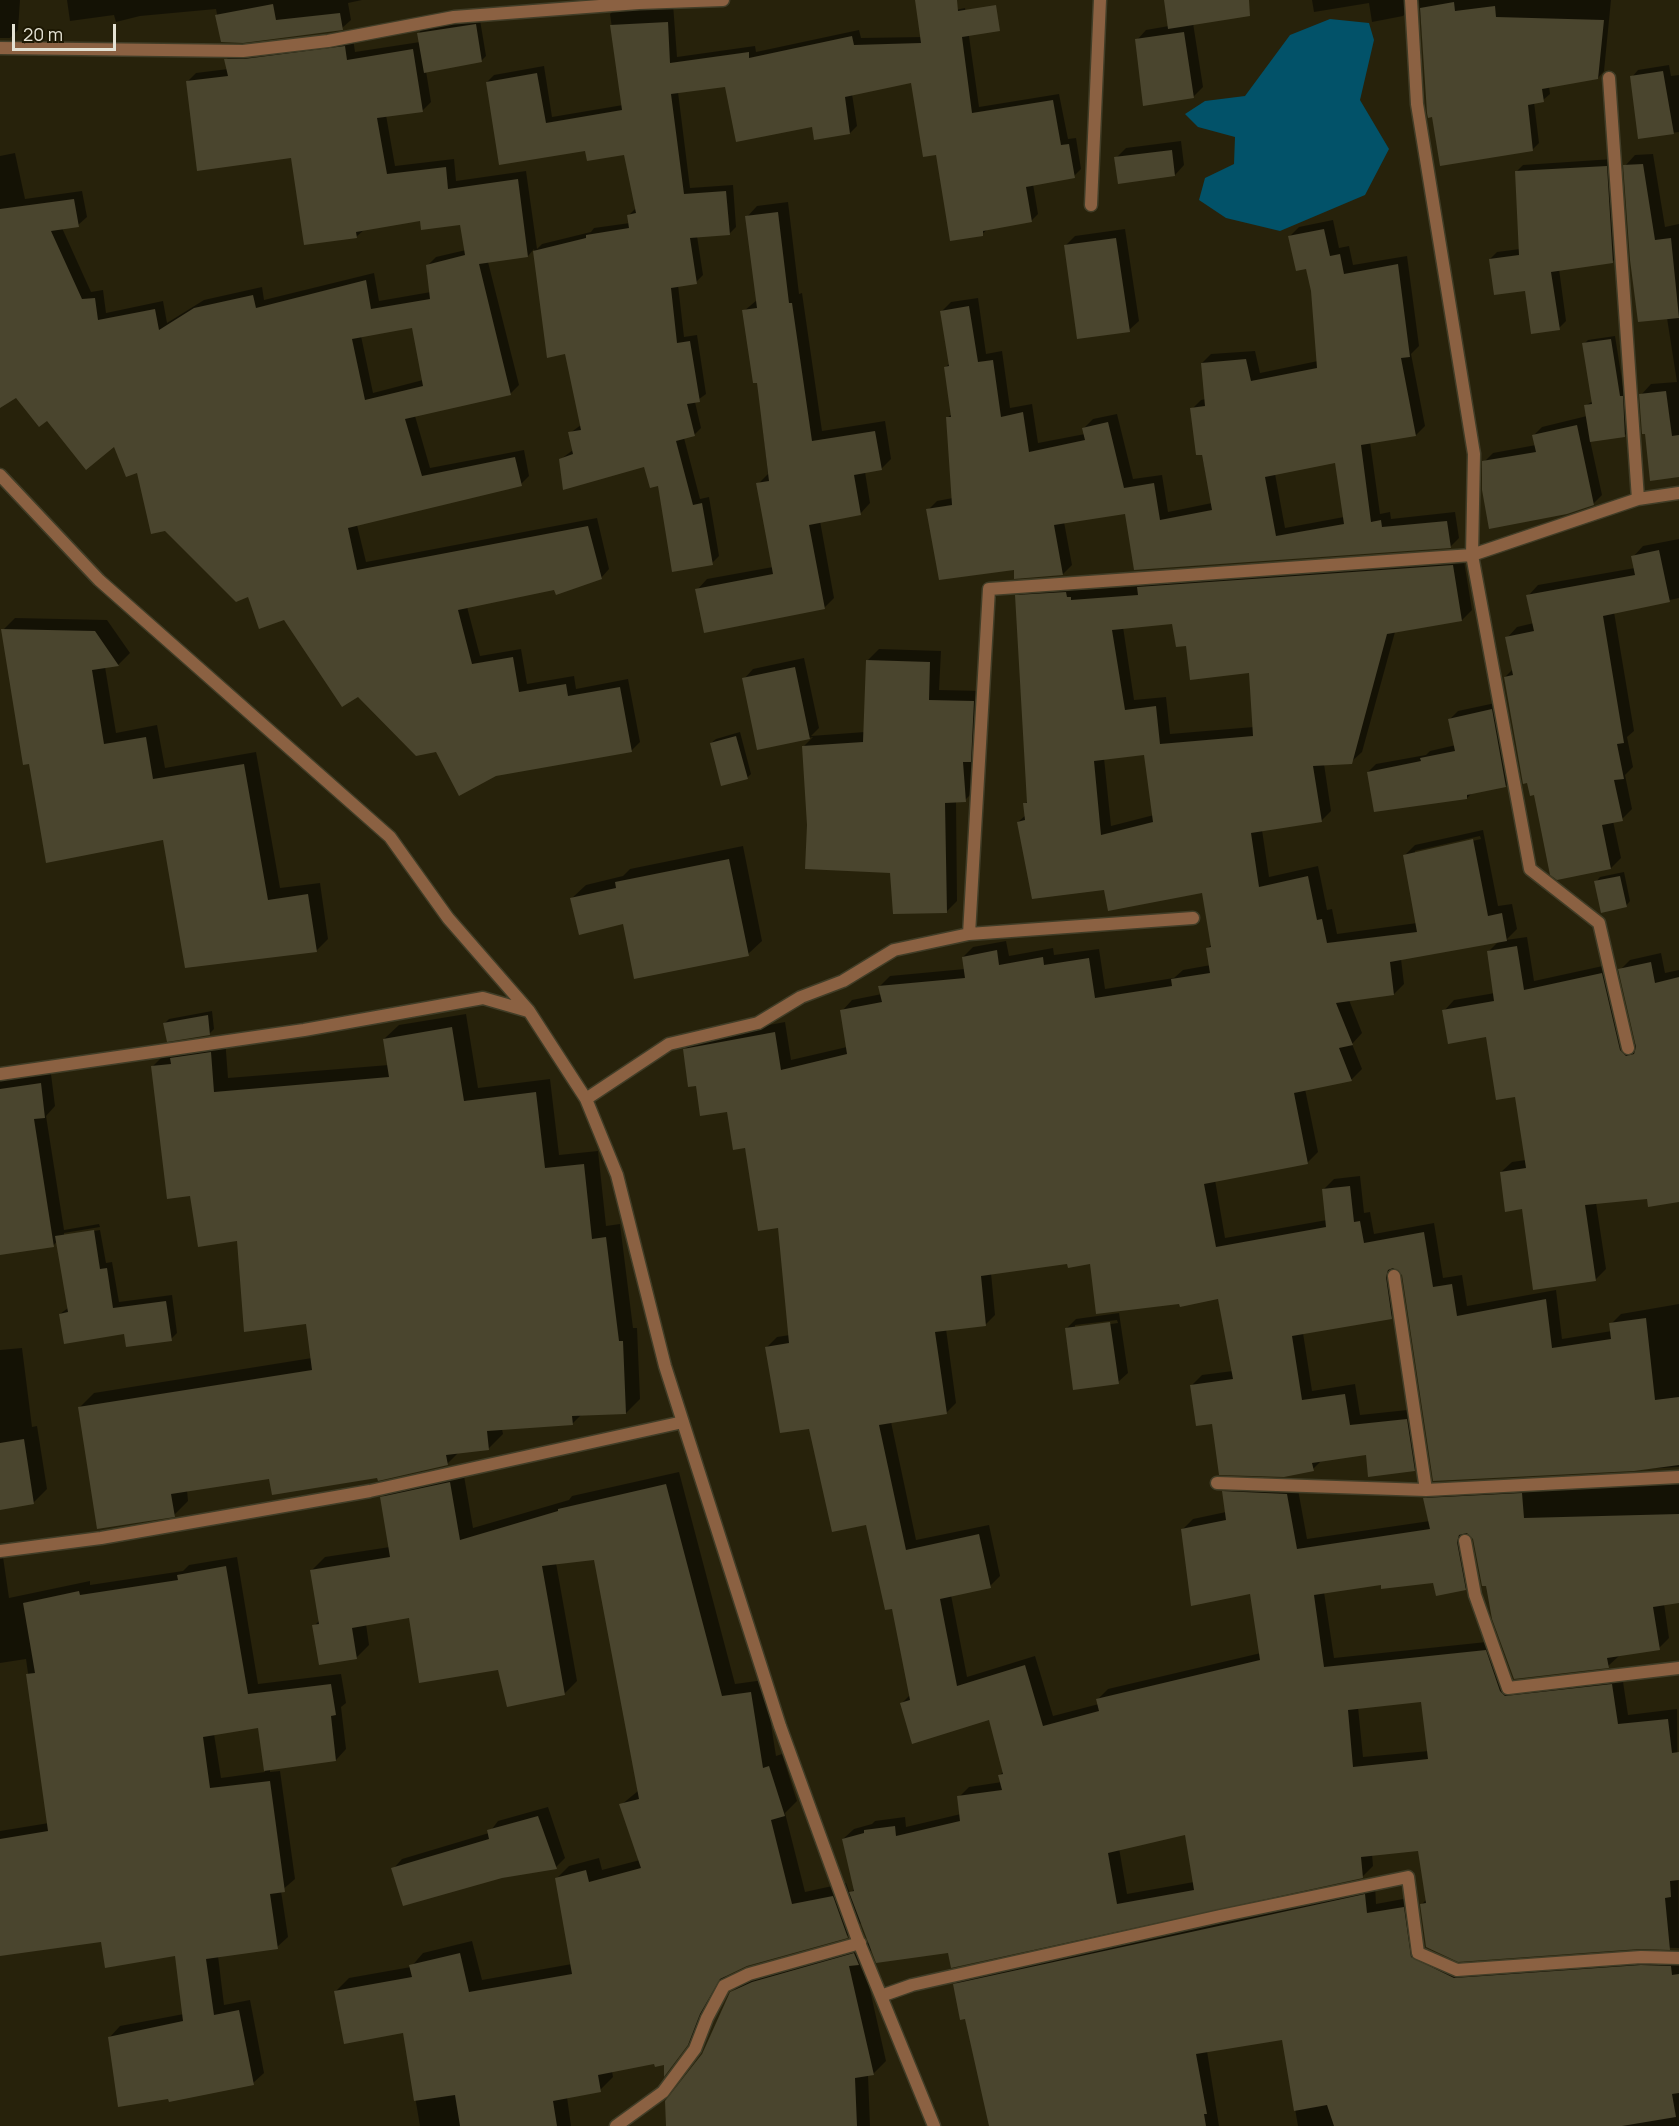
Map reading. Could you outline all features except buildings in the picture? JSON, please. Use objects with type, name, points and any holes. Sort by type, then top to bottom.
[{"type":"street","points":[[0,48],[243,51],[328,41],[454,17],[628,3],[723,0]]},
{"type":"street","points":[[1091,205],[1100,0]]},
{"type":"street","points":[[1411,0],[1417,104],[1474,454],[1472,555],[1530,869],[1599,923],[1628,1048]]},
{"type":"street","points":[[1609,78],[1638,499]]},
{"type":"street","points":[[0,475],[99,580],[390,837],[448,918],[529,1011],[586,1099],[617,1174],[665,1366],[780,1726],[860,1943],[934,2126]]},
{"type":"street","points":[[969,934],[989,589],[1472,555],[1638,499],[1679,493]]},
{"type":"street","points":[[586,1099],[669,1044],[758,1023],[801,997],[843,981],[894,950],[969,934],[1193,918]]},
{"type":"street","points":[[0,1074],[304,1030],[483,998],[529,1011]]},
{"type":"street","points":[[1394,1276],[1426,1490]]},
{"type":"street","points":[[0,1551],[100,1538],[370,1491],[683,1422]]},
{"type":"street","points":[[1217,1483],[1426,1490],[1679,1477]]},
{"type":"street","points":[[1465,1540],[1475,1595],[1508,1688],[1679,1668]]},
{"type":"street","points":[[881,1996],[912,1985],[1185,1923],[1408,1877],[1418,1953],[1456,1970],[1641,1957],[1679,1958]]},
{"type":"street","points":[[616,2126],[663,2092],[695,2049],[707,2018],[724,1986],[749,1974],[860,1943]]},
{"type":"water","points":[[1330,19],[1369,23],[1374,40],[1360,100],[1389,149],[1365,195],[1280,231],[1226,218],[1199,200],[1205,178],[1234,164],[1235,137],[1198,127],[1185,114],[1205,101],[1245,96],[1290,35]]}]
